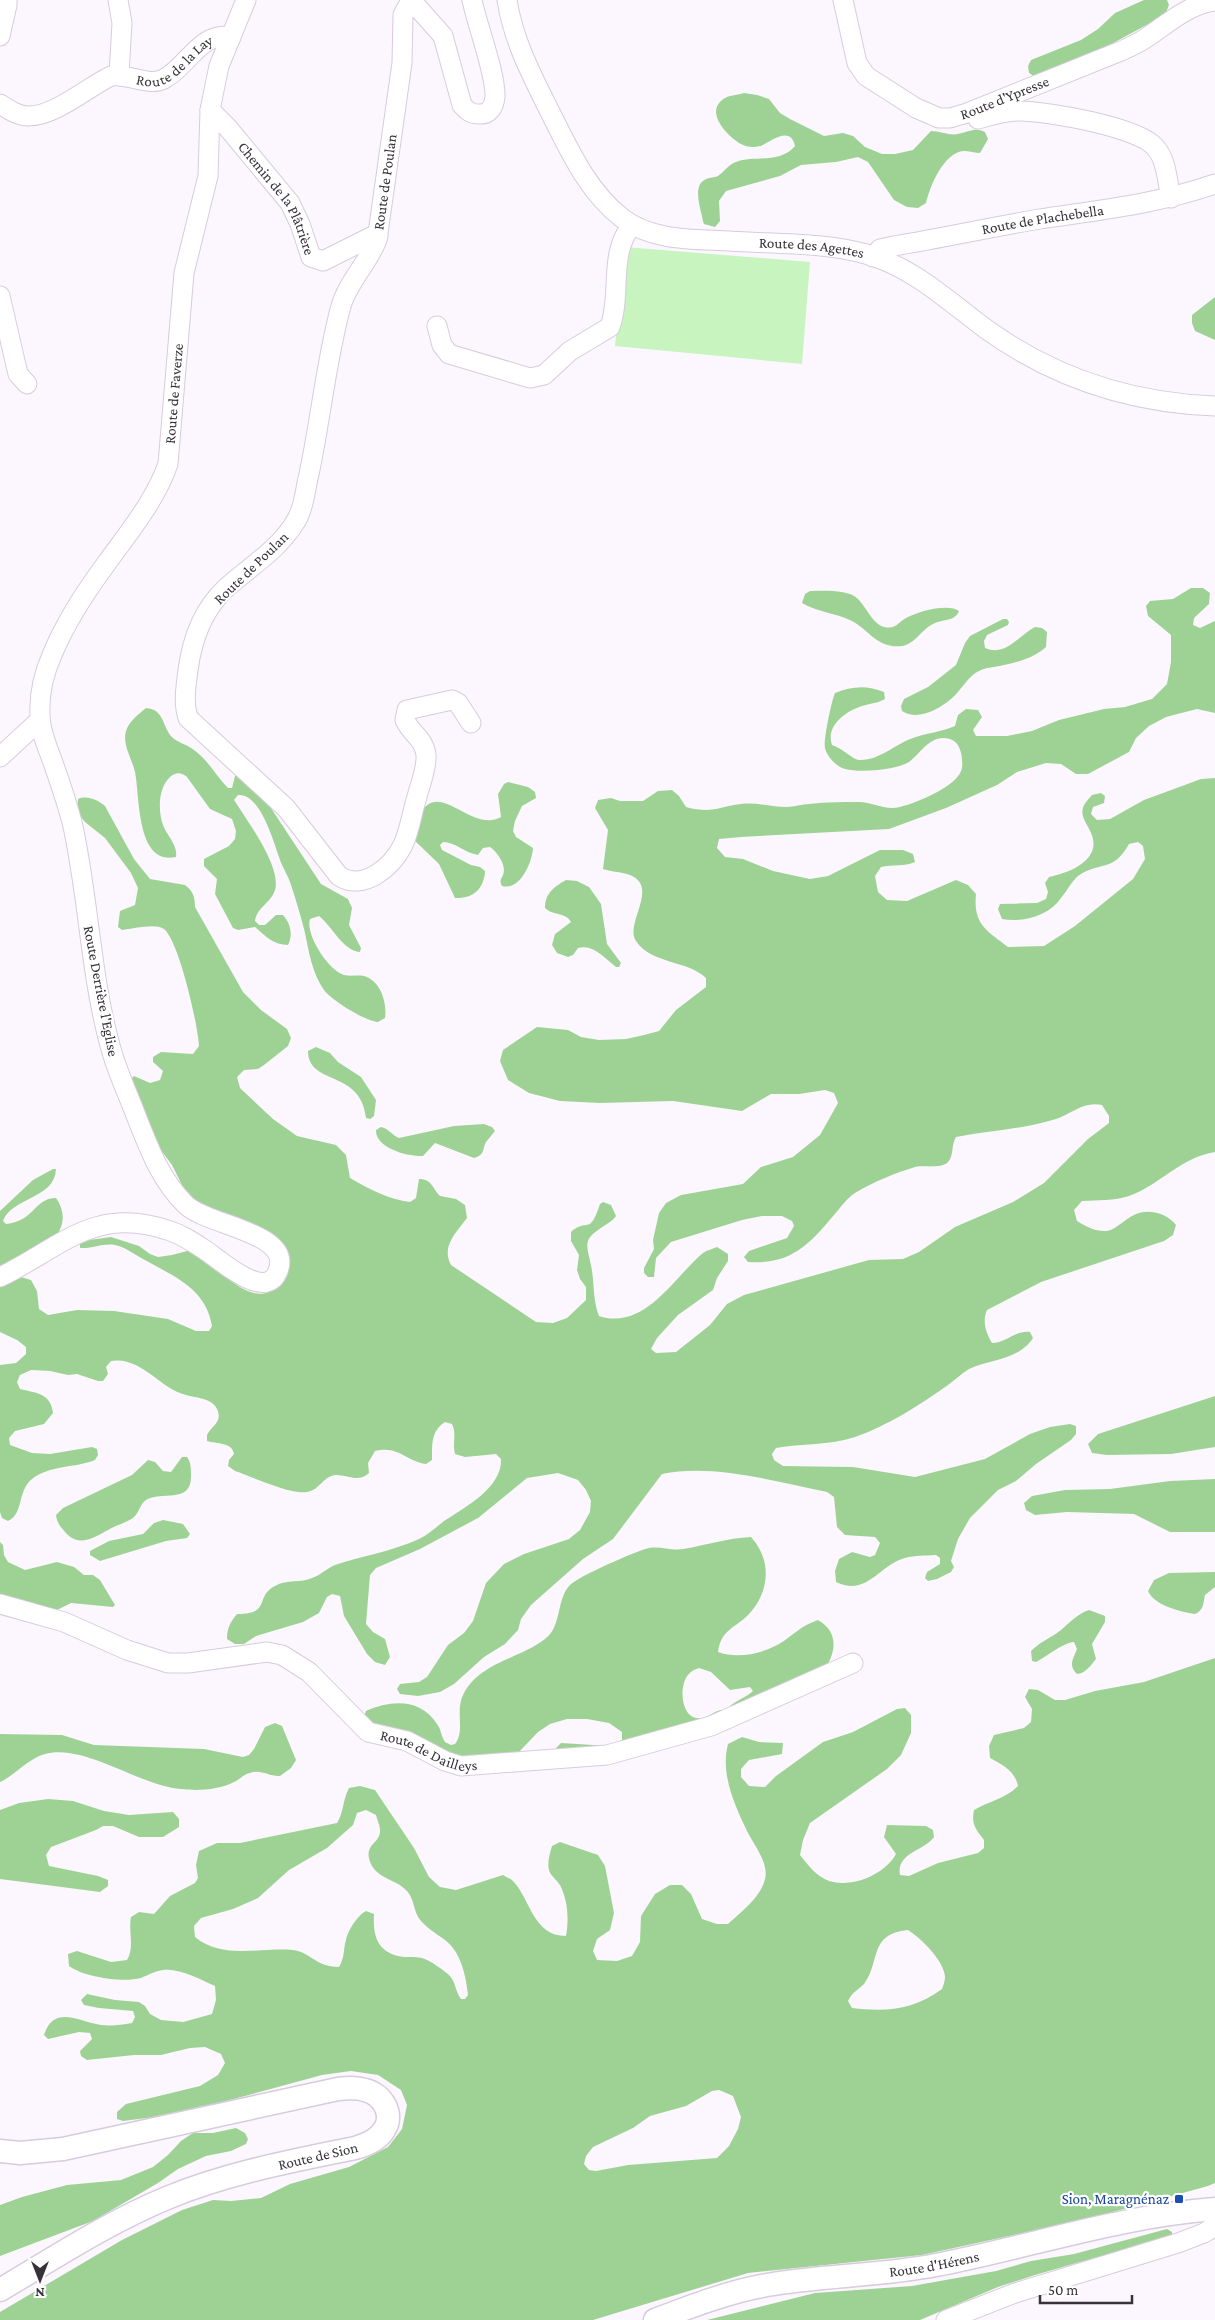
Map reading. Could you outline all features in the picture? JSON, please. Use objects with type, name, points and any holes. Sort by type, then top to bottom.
[{"type":"main road","name":"Route de Sion","points":[[0,2151],[20,2153],[62,2149],[338,2089],[362,2089],[373,2093],[384,2103],[388,2117],[385,2129],[371,2142],[360,2147],[218,2180],[167,2198],[129,2216],[0,2290]]},
{"type":"main road","name":"Route d'Hérens","points":[[655,2320],[709,2300],[761,2286],[924,2267],[1176,2212],[1215,2209]]},
{"type":"street","points":[[0,36],[8,5],[7,0]]},
{"type":"street","points":[[118,0],[122,22],[119,74]]},
{"type":"street","name":"Route de la Lay","points":[[0,104],[20,114],[37,115],[58,106],[104,79],[119,74],[160,81],[172,73],[206,42],[218,37],[231,37],[246,0]]},
{"type":"street","points":[[411,0],[443,36],[462,106],[470,112],[484,114],[493,105],[494,85],[472,0]]},
{"type":"street","name":"Route de Poulan","points":[[411,0],[403,15],[402,63],[378,236],[371,256],[355,278],[342,305],[298,517],[285,537],[225,590],[209,610],[194,638],[190,654],[185,708],[188,718],[286,808],[339,876],[350,882],[359,883],[373,877],[392,860],[404,843],[426,757],[422,742],[405,720],[407,710],[452,700],[458,703],[471,723]]},
{"type":"street","name":"Route des Agettes","points":[[507,0],[512,27],[524,58],[581,170],[605,203],[632,225],[650,232],[676,238],[817,246],[873,257],[918,278],[1010,345],[1069,376],[1105,389],[1157,401],[1215,406]]},
{"type":"street","name":"Route d'Ypresse","points":[[843,0],[857,63],[866,76],[916,108],[939,118],[950,118],[967,113],[1122,51],[1145,39],[1182,12],[1206,2],[1215,1]]},
{"type":"street","name":"Route de Faverze","points":[[40,720],[44,678],[58,640],[106,564],[126,539],[158,489],[168,464],[184,273],[208,176],[210,110],[219,66],[231,37]]},
{"type":"street","name":"Chemin de la Plâtrière","points":[[210,110],[228,128],[290,203],[300,224],[311,257],[323,261],[371,237],[378,236]]},
{"type":"street","points":[[950,118],[953,122],[960,124],[1000,113],[1030,112],[1061,116],[1132,133],[1148,140],[1161,156],[1171,198]]},
{"type":"street","name":"Route de Plachebella","points":[[873,257],[880,249],[894,246],[1171,198],[1215,184]]},
{"type":"street","points":[[437,326],[442,345],[449,354],[514,376],[530,378],[544,375],[570,351],[610,327],[619,247],[623,236],[632,225]]},
{"type":"street","points":[[0,296],[18,374],[26,384]]},
{"type":"street","points":[[0,757],[40,720]]},
{"type":"street","name":"Route Derrière l'Eglise","points":[[0,1277],[77,1233],[97,1226],[120,1223],[148,1225],[176,1233],[200,1247],[241,1276],[256,1282],[272,1279],[278,1273],[280,1264],[279,1255],[274,1248],[260,1237],[211,1220],[188,1207],[169,1185],[150,1152],[117,1070],[110,1047],[98,990],[72,824],[40,720]]},
{"type":"street","name":"Route de Dailleys","points":[[0,1604],[53,1619],[127,1650],[168,1663],[188,1663],[267,1652],[282,1655],[309,1672],[368,1732],[407,1741],[445,1761],[461,1766],[607,1755],[711,1726],[853,1663]]},
{"type":"street","points":[[946,2320],[1023,2290],[1178,2243],[1210,2230],[1215,2226]]},
{"type":"green space","points":[[1144,0],[1167,0],[1169,5],[1165,15],[1102,49],[1042,75],[1034,76],[1029,73],[1028,66],[1031,60],[1081,40],[1098,29],[1115,13]]},
{"type":"green space","points":[[744,93],[769,99],[780,113],[824,136],[843,133],[853,136],[865,147],[882,154],[895,154],[913,150],[931,131],[955,134],[978,130],[985,132],[988,139],[980,153],[964,151],[950,157],[939,171],[926,203],[918,208],[907,207],[894,200],[868,162],[858,157],[836,162],[801,165],[780,176],[726,191],[719,201],[720,221],[715,227],[704,224],[699,205],[698,189],[700,184],[707,179],[718,176],[736,162],[775,157],[789,152],[795,146],[792,139],[788,136],[778,137],[758,147],[743,145],[724,129],[717,116],[716,110],[719,103],[729,96]]},
{"type":"green space","points":[[625,247],[810,262],[802,364],[615,346]]},
{"type":"green space","points":[[1215,297],[1215,340],[1195,331],[1192,315]]},
{"type":"green space","points":[[1191,588],[1203,588],[1210,593],[1209,604],[1194,618],[1193,625],[1200,628],[1215,621],[1215,713],[1197,709],[1166,717],[1149,726],[1136,738],[1129,752],[1088,774],[1076,774],[1061,764],[1046,763],[1017,772],[997,785],[946,808],[889,829],[719,839],[717,848],[725,857],[743,859],[773,871],[810,879],[828,876],[880,850],[903,850],[913,854],[915,862],[881,867],[875,876],[878,892],[887,900],[907,901],[956,880],[968,885],[976,894],[979,919],[987,931],[1008,947],[1044,946],[1075,926],[1133,879],[1145,859],[1143,846],[1138,842],[1129,844],[1123,853],[1111,863],[1078,876],[1056,904],[1043,914],[1027,919],[1002,919],[998,909],[1000,904],[1037,903],[1046,899],[1048,892],[1045,883],[1049,877],[1066,872],[1082,864],[1088,858],[1092,851],[1093,842],[1082,811],[1084,804],[1092,795],[1101,793],[1105,796],[1104,803],[1093,807],[1091,814],[1097,820],[1110,819],[1144,800],[1201,779],[1215,778],[1215,1152],[1192,1159],[1151,1185],[1129,1196],[1112,1200],[1082,1201],[1074,1210],[1077,1221],[1099,1231],[1107,1231],[1114,1228],[1139,1213],[1157,1213],[1168,1217],[1176,1225],[1173,1235],[1164,1241],[1041,1282],[987,1310],[985,1327],[992,1343],[1020,1333],[1030,1332],[1033,1338],[1020,1351],[969,1369],[915,1407],[891,1421],[855,1437],[835,1442],[776,1448],[772,1454],[774,1460],[783,1466],[853,1467],[915,1477],[985,1459],[1030,1434],[1050,1427],[1070,1424],[1076,1426],[1076,1434],[1071,1440],[1036,1464],[1016,1481],[998,1490],[970,1518],[958,1539],[951,1561],[954,1567],[951,1572],[928,1581],[925,1578],[927,1572],[940,1564],[940,1558],[936,1555],[917,1556],[896,1562],[865,1583],[847,1586],[836,1582],[835,1571],[839,1559],[852,1552],[870,1557],[875,1555],[880,1543],[875,1537],[845,1535],[837,1527],[834,1497],[827,1492],[723,1472],[682,1471],[662,1474],[613,1539],[583,1559],[531,1605],[521,1619],[518,1630],[505,1644],[484,1657],[454,1684],[440,1692],[418,1696],[400,1694],[397,1689],[400,1684],[419,1682],[427,1677],[448,1645],[464,1633],[473,1621],[486,1583],[504,1564],[524,1554],[569,1539],[580,1530],[590,1512],[591,1501],[586,1490],[578,1480],[558,1473],[527,1478],[478,1518],[420,1549],[376,1568],[370,1575],[366,1624],[373,1632],[385,1639],[390,1657],[385,1665],[375,1662],[367,1654],[344,1616],[340,1596],[332,1594],[327,1597],[319,1613],[303,1622],[256,1636],[244,1644],[235,1644],[227,1639],[228,1629],[232,1620],[237,1614],[248,1613],[259,1608],[269,1590],[284,1582],[308,1579],[335,1565],[399,1547],[422,1537],[481,1496],[495,1479],[500,1469],[501,1459],[496,1454],[465,1457],[455,1454],[452,1424],[445,1422],[437,1429],[432,1443],[432,1460],[426,1464],[390,1450],[375,1451],[368,1463],[369,1473],[361,1478],[336,1475],[328,1478],[311,1491],[292,1491],[235,1471],[228,1466],[229,1460],[234,1454],[233,1450],[227,1445],[207,1441],[207,1435],[219,1417],[215,1405],[203,1399],[176,1391],[132,1363],[122,1361],[111,1361],[106,1367],[108,1374],[103,1381],[77,1374],[68,1375],[50,1371],[31,1370],[20,1375],[17,1382],[20,1389],[42,1395],[49,1401],[53,1413],[44,1424],[15,1431],[9,1438],[10,1445],[32,1453],[50,1454],[92,1447],[97,1449],[98,1455],[95,1460],[87,1463],[39,1474],[27,1484],[19,1508],[13,1518],[8,1521],[2,1518],[0,1512],[0,1365],[16,1363],[26,1354],[26,1347],[17,1340],[0,1332],[0,1282],[21,1277],[31,1280],[37,1291],[39,1309],[48,1315],[77,1310],[114,1311],[168,1319],[196,1331],[209,1331],[212,1326],[209,1313],[203,1302],[187,1285],[119,1246],[106,1245],[80,1248],[80,1243],[82,1241],[111,1237],[139,1246],[158,1257],[187,1251],[197,1253],[237,1285],[259,1294],[269,1291],[279,1283],[288,1265],[286,1252],[214,1213],[187,1195],[172,1165],[148,1133],[130,1080],[134,1076],[150,1083],[160,1080],[163,1071],[153,1062],[153,1057],[161,1052],[193,1054],[199,1046],[198,1035],[187,984],[176,949],[170,937],[164,929],[155,926],[122,930],[118,927],[120,911],[135,905],[138,888],[131,873],[105,838],[85,822],[77,812],[78,799],[92,799],[105,806],[134,859],[150,879],[185,885],[192,892],[195,907],[243,992],[261,1010],[287,1029],[291,1038],[288,1046],[258,1069],[244,1070],[237,1077],[240,1088],[273,1119],[297,1136],[336,1145],[346,1155],[350,1178],[364,1186],[387,1196],[410,1202],[416,1198],[419,1179],[423,1179],[429,1182],[440,1196],[456,1199],[465,1205],[467,1218],[454,1234],[449,1246],[448,1258],[451,1265],[536,1322],[553,1323],[567,1318],[586,1300],[586,1287],[580,1279],[577,1270],[579,1255],[571,1241],[571,1232],[581,1226],[588,1225],[603,1202],[611,1205],[616,1216],[590,1237],[587,1246],[593,1275],[595,1303],[599,1316],[616,1319],[631,1316],[645,1309],[658,1299],[705,1252],[717,1247],[728,1254],[728,1261],[717,1278],[713,1290],[678,1315],[657,1338],[651,1349],[656,1353],[676,1352],[710,1325],[727,1304],[744,1295],[869,1260],[903,1259],[919,1252],[955,1227],[1013,1202],[1044,1183],[1088,1139],[1109,1123],[1109,1116],[1102,1105],[1096,1104],[1084,1106],[1056,1119],[1019,1128],[956,1137],[948,1162],[938,1166],[907,1169],[855,1193],[807,1244],[787,1256],[763,1262],[748,1262],[744,1257],[749,1251],[787,1238],[794,1226],[792,1221],[782,1216],[762,1216],[742,1220],[671,1242],[656,1258],[654,1277],[648,1277],[644,1273],[644,1268],[654,1249],[653,1240],[659,1213],[666,1203],[681,1195],[743,1184],[761,1167],[793,1157],[820,1135],[838,1103],[834,1093],[825,1090],[799,1094],[771,1094],[742,1111],[673,1101],[600,1103],[560,1101],[529,1093],[508,1080],[500,1061],[503,1050],[537,1027],[568,1030],[581,1037],[599,1040],[626,1039],[644,1035],[659,1031],[676,1010],[706,987],[706,978],[698,972],[651,954],[636,941],[634,925],[642,897],[642,888],[638,881],[630,875],[603,869],[608,830],[595,808],[598,800],[611,798],[620,801],[643,801],[658,791],[672,790],[679,796],[686,807],[702,810],[747,804],[787,807],[815,803],[846,802],[864,802],[895,808],[916,802],[936,793],[959,775],[962,768],[962,760],[957,743],[950,739],[937,739],[927,745],[909,762],[887,769],[868,771],[842,768],[830,758],[825,748],[828,720],[835,693],[860,687],[884,692],[885,699],[859,707],[845,714],[832,731],[832,745],[859,760],[873,758],[913,738],[955,726],[958,715],[966,709],[978,710],[982,717],[973,730],[976,736],[1007,736],[1032,731],[1059,720],[1104,709],[1125,707],[1152,699],[1167,684],[1171,662],[1171,635],[1148,616],[1146,606],[1150,601],[1173,599]]},
{"type":"green space","points":[[810,591],[835,591],[854,596],[876,622],[888,628],[926,610],[948,608],[959,611],[954,617],[936,622],[911,643],[894,646],[880,642],[852,621],[802,603],[805,594]]},
{"type":"green space","points":[[1003,619],[1007,619],[1008,625],[987,635],[984,641],[985,648],[999,650],[1006,648],[1035,627],[1042,628],[1047,632],[1046,647],[1026,659],[981,670],[968,679],[951,699],[934,710],[914,715],[902,711],[901,706],[904,699],[928,687],[956,665],[970,636]]},
{"type":"green space","points":[[146,708],[157,712],[169,734],[199,754],[228,788],[232,788],[235,776],[239,774],[265,799],[321,884],[348,899],[352,908],[349,925],[361,948],[360,952],[354,951],[343,943],[319,916],[310,919],[311,933],[319,951],[338,972],[347,976],[367,977],[376,984],[384,1001],[385,1018],[378,1022],[365,1018],[341,1004],[324,990],[314,970],[293,891],[269,829],[253,801],[246,796],[238,795],[234,800],[262,844],[276,880],[273,894],[258,912],[255,921],[259,925],[265,925],[276,915],[283,915],[288,922],[290,930],[288,945],[274,942],[255,927],[238,930],[233,928],[215,894],[217,879],[204,866],[204,859],[229,846],[235,839],[236,831],[232,819],[210,809],[183,774],[176,773],[170,777],[163,787],[160,800],[161,819],[175,848],[176,857],[163,857],[153,851],[142,827],[135,772],[125,741],[129,724]]},
{"type":"green space","points":[[508,782],[528,787],[535,792],[536,798],[522,806],[515,821],[513,831],[516,837],[533,848],[527,868],[514,884],[502,886],[500,881],[504,867],[496,852],[490,847],[483,848],[478,855],[443,842],[440,845],[442,850],[485,871],[480,888],[476,892],[467,897],[455,898],[439,864],[413,839],[419,816],[427,805],[436,802],[445,803],[478,818],[490,820],[501,817],[498,794],[504,784]]},
{"type":"green space","points":[[566,880],[577,881],[589,887],[601,904],[607,944],[621,963],[619,967],[616,967],[589,948],[578,948],[573,955],[568,957],[557,953],[552,945],[555,934],[571,922],[566,917],[545,908],[545,903],[548,894]]},
{"type":"green space","points":[[316,1047],[330,1053],[338,1062],[361,1077],[376,1100],[374,1116],[370,1119],[366,1118],[362,1102],[355,1092],[345,1084],[316,1069],[310,1062],[308,1051]]},
{"type":"green space","points":[[484,1124],[492,1127],[495,1131],[486,1142],[482,1154],[474,1158],[435,1143],[423,1156],[401,1153],[381,1142],[376,1130],[381,1127],[399,1138],[454,1126]]},
{"type":"green space","points":[[56,1169],[54,1179],[49,1186],[15,1207],[3,1221],[6,1224],[23,1219],[38,1205],[49,1199],[56,1198],[63,1217],[59,1231],[56,1236],[0,1268],[0,1211],[33,1180]]},
{"type":"green space","points":[[1215,1396],[1215,1447],[1171,1454],[1107,1455],[1092,1453],[1088,1444],[1098,1434]]},
{"type":"green space","points":[[182,1457],[187,1457],[188,1459],[191,1475],[190,1484],[181,1493],[152,1497],[142,1504],[133,1518],[86,1540],[81,1541],[70,1537],[59,1524],[56,1515],[63,1508],[132,1475],[148,1460],[155,1462],[163,1471],[171,1472]]},
{"type":"green space","points":[[1215,1479],[1215,1532],[1170,1532],[1134,1514],[1067,1512],[1035,1515],[1026,1510],[1024,1503],[1032,1496],[1065,1490],[1110,1489],[1170,1481]]},
{"type":"green space","points":[[163,1520],[183,1524],[190,1534],[187,1538],[166,1541],[100,1561],[90,1555],[90,1551],[109,1541],[143,1534],[154,1523]]},
{"type":"green space","points":[[751,1537],[758,1546],[765,1565],[766,1576],[764,1586],[761,1596],[749,1614],[722,1638],[718,1652],[741,1655],[765,1650],[779,1644],[802,1628],[818,1620],[829,1630],[834,1643],[832,1656],[825,1669],[732,1709],[730,1706],[753,1691],[750,1687],[730,1690],[711,1672],[699,1668],[689,1674],[684,1684],[683,1698],[687,1711],[696,1718],[706,1717],[721,1710],[725,1713],[647,1748],[556,1752],[556,1748],[561,1743],[610,1746],[622,1740],[622,1732],[609,1723],[587,1719],[567,1719],[550,1724],[538,1732],[517,1754],[468,1761],[377,1727],[363,1719],[366,1711],[376,1707],[395,1703],[414,1706],[422,1709],[430,1716],[438,1726],[445,1742],[451,1745],[455,1744],[460,1732],[461,1700],[471,1683],[490,1668],[535,1646],[545,1639],[554,1627],[566,1591],[575,1581],[608,1564],[649,1548],[683,1549],[725,1540]]},
{"type":"green space","points":[[0,1542],[3,1545],[4,1555],[8,1562],[25,1570],[57,1562],[74,1567],[84,1575],[93,1575],[100,1580],[115,1605],[113,1607],[71,1603],[53,1612],[0,1597]]},
{"type":"green space","points":[[1215,1572],[1215,1587],[1205,1595],[1202,1609],[1195,1614],[1175,1610],[1162,1604],[1151,1596],[1148,1591],[1154,1580],[1169,1573]]},
{"type":"green space","points":[[1089,1610],[1105,1616],[1105,1622],[1092,1644],[1096,1659],[1088,1669],[1077,1674],[1074,1671],[1072,1662],[1077,1649],[1074,1642],[1060,1647],[1036,1662],[1032,1661],[1031,1651],[1034,1648],[1057,1633],[1076,1617]]},
{"type":"green space","points":[[1215,1658],[1215,2183],[1091,2218],[922,2255],[748,2273],[593,2320],[0,2320],[0,2312],[122,2240],[182,2210],[213,2200],[231,2201],[261,2198],[290,2184],[349,2167],[388,2147],[402,2129],[407,2105],[401,2090],[378,2075],[351,2071],[322,2075],[178,2114],[123,2121],[117,2119],[117,2112],[126,2104],[200,2086],[218,2075],[225,2063],[221,2054],[205,2047],[190,2048],[161,2055],[134,2055],[87,2060],[81,2056],[80,2051],[92,2039],[90,2033],[79,2032],[48,2039],[44,2035],[48,2026],[54,2020],[61,2017],[101,2025],[132,2023],[135,2017],[133,2011],[84,2005],[81,2000],[87,1994],[115,2000],[139,2002],[145,2006],[150,2014],[161,2020],[183,2022],[212,2014],[216,2000],[215,1986],[196,1977],[183,1972],[163,1970],[141,1978],[124,1980],[104,1978],[84,1973],[69,1966],[68,1954],[77,1951],[111,1962],[127,1960],[131,1949],[131,1917],[139,1912],[154,1914],[170,1896],[195,1883],[198,1878],[196,1865],[199,1851],[217,1843],[240,1843],[337,1823],[349,1788],[360,1786],[375,1790],[414,1848],[429,1877],[440,1887],[456,1890],[503,1875],[513,1881],[519,1889],[539,1924],[555,1934],[566,1936],[568,1917],[563,1891],[548,1867],[552,1846],[560,1842],[598,1855],[605,1866],[614,1913],[610,1930],[597,1939],[593,1951],[597,1960],[617,1961],[632,1956],[640,1942],[641,1916],[655,1894],[670,1885],[682,1885],[691,1894],[702,1919],[717,1924],[728,1924],[750,1904],[763,1886],[766,1873],[761,1855],[743,1823],[727,1778],[726,1755],[728,1744],[742,1737],[759,1742],[783,1743],[782,1754],[749,1760],[741,1769],[741,1777],[749,1786],[765,1787],[776,1776],[823,1742],[853,1732],[897,1709],[905,1708],[911,1715],[911,1733],[901,1755],[887,1769],[810,1823],[803,1840],[800,1855],[824,1879],[838,1883],[858,1881],[876,1874],[896,1854],[884,1837],[887,1825],[926,1826],[933,1830],[934,1837],[902,1862],[900,1875],[909,1876],[938,1863],[978,1853],[984,1848],[984,1840],[974,1823],[974,1810],[1002,1797],[1018,1786],[1011,1772],[990,1758],[989,1746],[994,1735],[1024,1728],[1031,1722],[1032,1709],[1025,1697],[1029,1689],[1038,1690],[1055,1700],[1065,1700],[1095,1691],[1144,1682]],"holes":[[[366,1810],[376,1815],[380,1828],[380,1835],[370,1848],[369,1857],[371,1864],[378,1873],[407,1891],[421,1921],[445,1940],[455,1951],[462,1965],[466,1980],[468,1995],[465,1999],[461,1999],[449,1975],[433,1963],[419,1957],[398,1956],[385,1950],[380,1945],[375,1934],[374,1914],[366,1911],[357,1919],[349,1932],[339,1967],[324,1965],[299,1951],[230,1950],[206,1944],[195,1937],[194,1926],[201,1918],[233,1909],[258,1898],[289,1870],[327,1848],[353,1825],[357,1813]],[[908,1930],[931,1950],[944,1971],[945,1979],[942,1989],[921,2001],[899,2008],[876,2010],[852,2008],[848,2001],[869,1976],[881,1943],[895,1933]],[[719,2090],[733,2096],[741,2117],[738,2129],[729,2146],[717,2158],[628,2165],[596,2171],[589,2170],[584,2164],[586,2156],[593,2147],[633,2128],[650,2116],[686,2106],[712,2091]]]},
{"type":"green space","points":[[275,1723],[282,1726],[296,1760],[291,1768],[280,1776],[254,1772],[222,1787],[201,1790],[181,1789],[148,1781],[94,1759],[60,1752],[39,1756],[0,1782],[0,1734],[62,1735],[94,1745],[204,1749],[243,1757],[249,1755],[254,1749],[265,1727]]},
{"type":"green space","points":[[48,1799],[73,1801],[104,1811],[129,1815],[173,1812],[179,1819],[179,1827],[163,1837],[139,1837],[113,1826],[103,1826],[51,1847],[46,1855],[49,1866],[98,1876],[108,1880],[108,1886],[100,1892],[0,1879],[0,1810],[19,1803]]},
{"type":"green space","points":[[236,2128],[245,2133],[248,2139],[246,2144],[231,2151],[206,2156],[178,2169],[158,2183],[93,2221],[0,2256],[0,2205],[67,2185],[121,2180],[153,2167],[181,2141],[193,2133],[213,2133]]},
{"type":"green space","points":[[1167,2229],[1172,2232],[1172,2238],[1094,2258],[998,2287],[920,2320],[707,2320],[815,2293],[912,2286],[996,2271],[1031,2261],[1074,2254]]},
{"type":"place","name":"Sion, Maragnénaz","points":[[1179,2199]]}]
